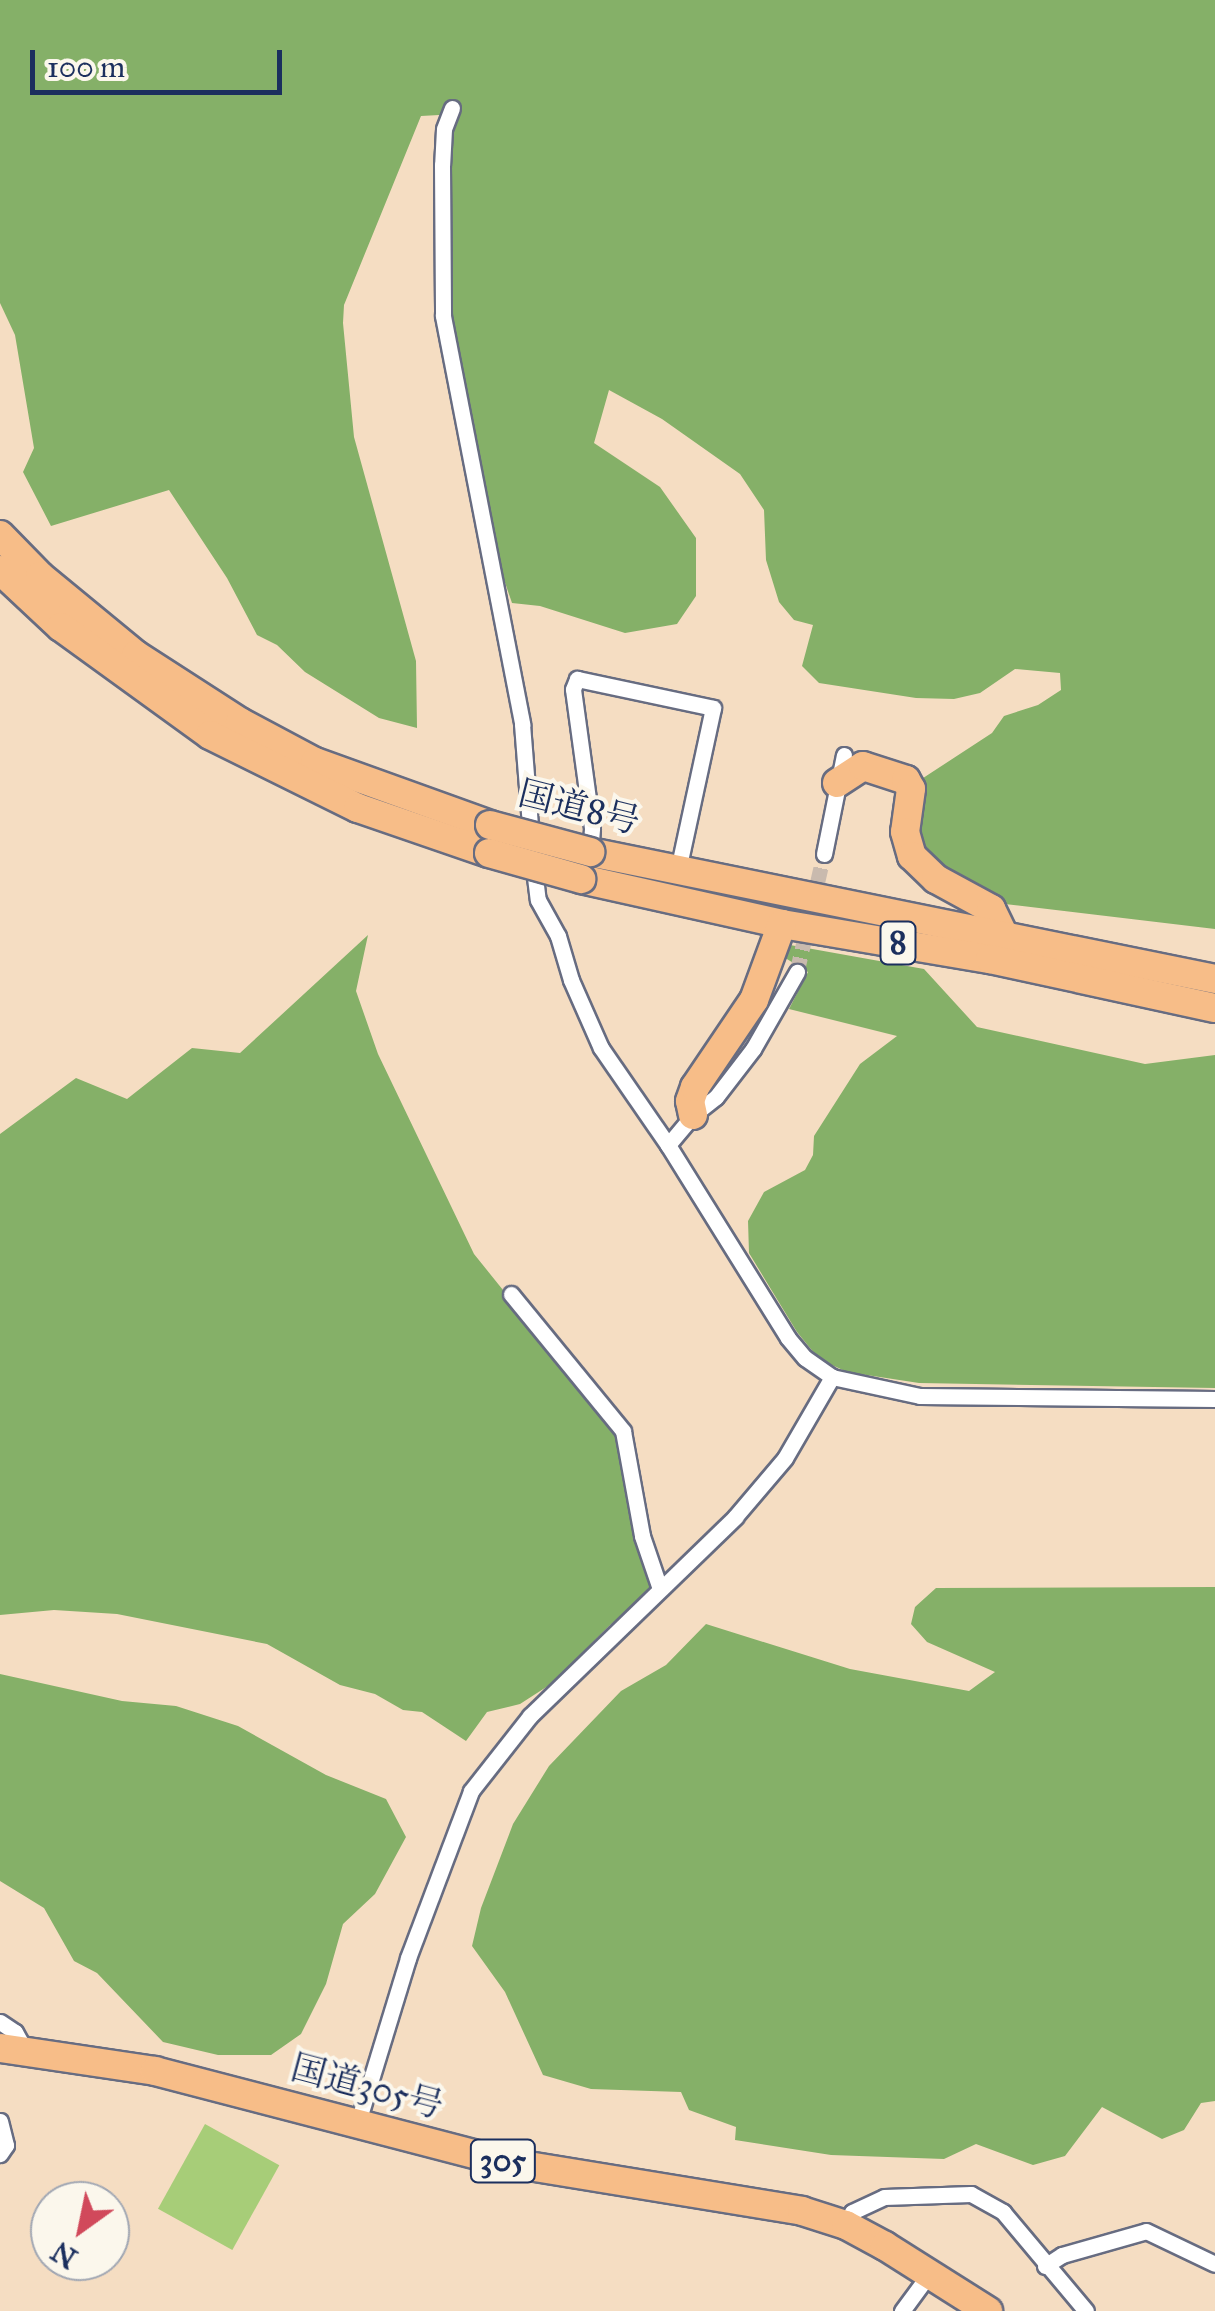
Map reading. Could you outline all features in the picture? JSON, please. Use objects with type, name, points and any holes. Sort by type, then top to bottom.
[{"type":"highway","name":"国道8号","points":[[0,536],[40,576],[136,654],[240,722],[315,762],[490,839]]},
{"type":"highway","name":"国道8号","points":[[0,570],[61,627],[210,735],[358,808],[490,839],[782,924],[990,959],[1215,1008]]},
{"type":"highway","points":[[836,784],[862,766],[906,780],[911,789],[905,832],[912,856],[936,879],[991,909],[1004,936]]},
{"type":"highway","name":"国道8号","points":[[586,866],[678,870],[1215,978]]},
{"type":"highway","points":[[693,1115],[690,1101],[694,1088],[754,1000],[782,924]]},
{"type":"highway","name":"国道305号","points":[[12,2049],[155,2071],[504,2162],[756,2202],[846,2224],[988,2311]]},
{"type":"street","points":[[452,108],[444,129],[442,166],[443,316],[522,724],[538,900],[558,936],[571,980],[601,1048],[668,1145],[788,1338],[832,1377],[920,1396],[1215,1399]]},
{"type":"street","points":[[586,866],[592,828],[573,689],[577,678],[713,708],[678,870]]},
{"type":"street","points":[[824,854],[844,755]]},
{"type":"street","points":[[668,1145],[693,1115],[716,1096],[753,1049],[797,972]]},
{"type":"street","points":[[511,1294],[623,1431],[642,1536],[660,1589]]},
{"type":"street","points":[[358,2122],[408,1958],[471,1791],[530,1716],[735,1517],[785,1458],[832,1377]]},
{"type":"street","points":[[0,2022],[15,2032],[12,2049]]},
{"type":"street","points":[[0,2121],[6,2144],[0,2154]]},
{"type":"street","points":[[846,2224],[852,2212],[884,2198],[970,2194],[1003,2212],[1044,2266],[1086,2311]]},
{"type":"street","points":[[1044,2266],[1062,2255],[1146,2231],[1215,2264]]},
{"type":"street","points":[[902,2311],[930,2274]]},
{"type":"green space","points":[[0,0],[1215,0],[1215,929],[996,903],[944,874],[913,839],[917,782],[992,733],[1004,716],[1038,705],[1061,690],[1060,673],[1015,669],[980,693],[954,699],[916,698],[819,683],[802,666],[813,625],[794,620],[779,602],[766,560],[764,510],[740,474],[662,419],[609,390],[594,443],[660,487],[696,538],[696,596],[677,624],[625,633],[540,606],[512,603],[482,515],[447,297],[448,127],[439,115],[421,116],[344,305],[343,323],[354,437],[416,661],[417,728],[379,718],[305,672],[277,645],[257,635],[227,578],[169,490],[51,526],[23,472],[34,448],[15,335],[0,303]]},
{"type":"green space","points":[[368,935],[356,991],[378,1054],[474,1254],[615,1429],[654,1590],[610,1625],[551,1684],[520,1704],[487,1712],[466,1741],[422,1712],[403,1710],[375,1694],[340,1685],[267,1644],[117,1614],[54,1610],[0,1615],[0,1134],[76,1078],[127,1099],[192,1048],[240,1053]]},
{"type":"green space","points":[[790,945],[924,969],[977,1027],[1145,1064],[1215,1055],[1215,1388],[919,1383],[847,1372],[819,1359],[797,1332],[749,1253],[748,1221],[764,1192],[805,1170],[813,1155],[814,1136],[860,1064],[897,1036],[789,1009],[808,972],[782,956]]},
{"type":"green space","points":[[1215,1587],[1215,2101],[1201,2103],[1184,2130],[1162,2139],[1102,2107],[1065,2156],[1033,2165],[976,2144],[944,2159],[831,2155],[735,2140],[736,2127],[689,2110],[681,2092],[591,2089],[543,2075],[505,1992],[472,1946],[481,1908],[513,1824],[549,1766],[621,1691],[666,1665],[706,1624],[850,1669],[969,1691],[995,1672],[927,1642],[911,1624],[915,1607],[936,1588]]},
{"type":"green space","points":[[0,1674],[122,1701],[176,1706],[238,1726],[326,1775],[386,1799],[406,1837],[375,1894],[343,1924],[326,1984],[301,2034],[271,2055],[218,2055],[163,2042],[97,1973],[74,1961],[44,1908],[0,1881]]},
{"type":"green space","points":[[205,2124],[279,2165],[232,2250],[158,2209]]},
{"type":"tunnel","points":[[797,972],[824,854]]}]
